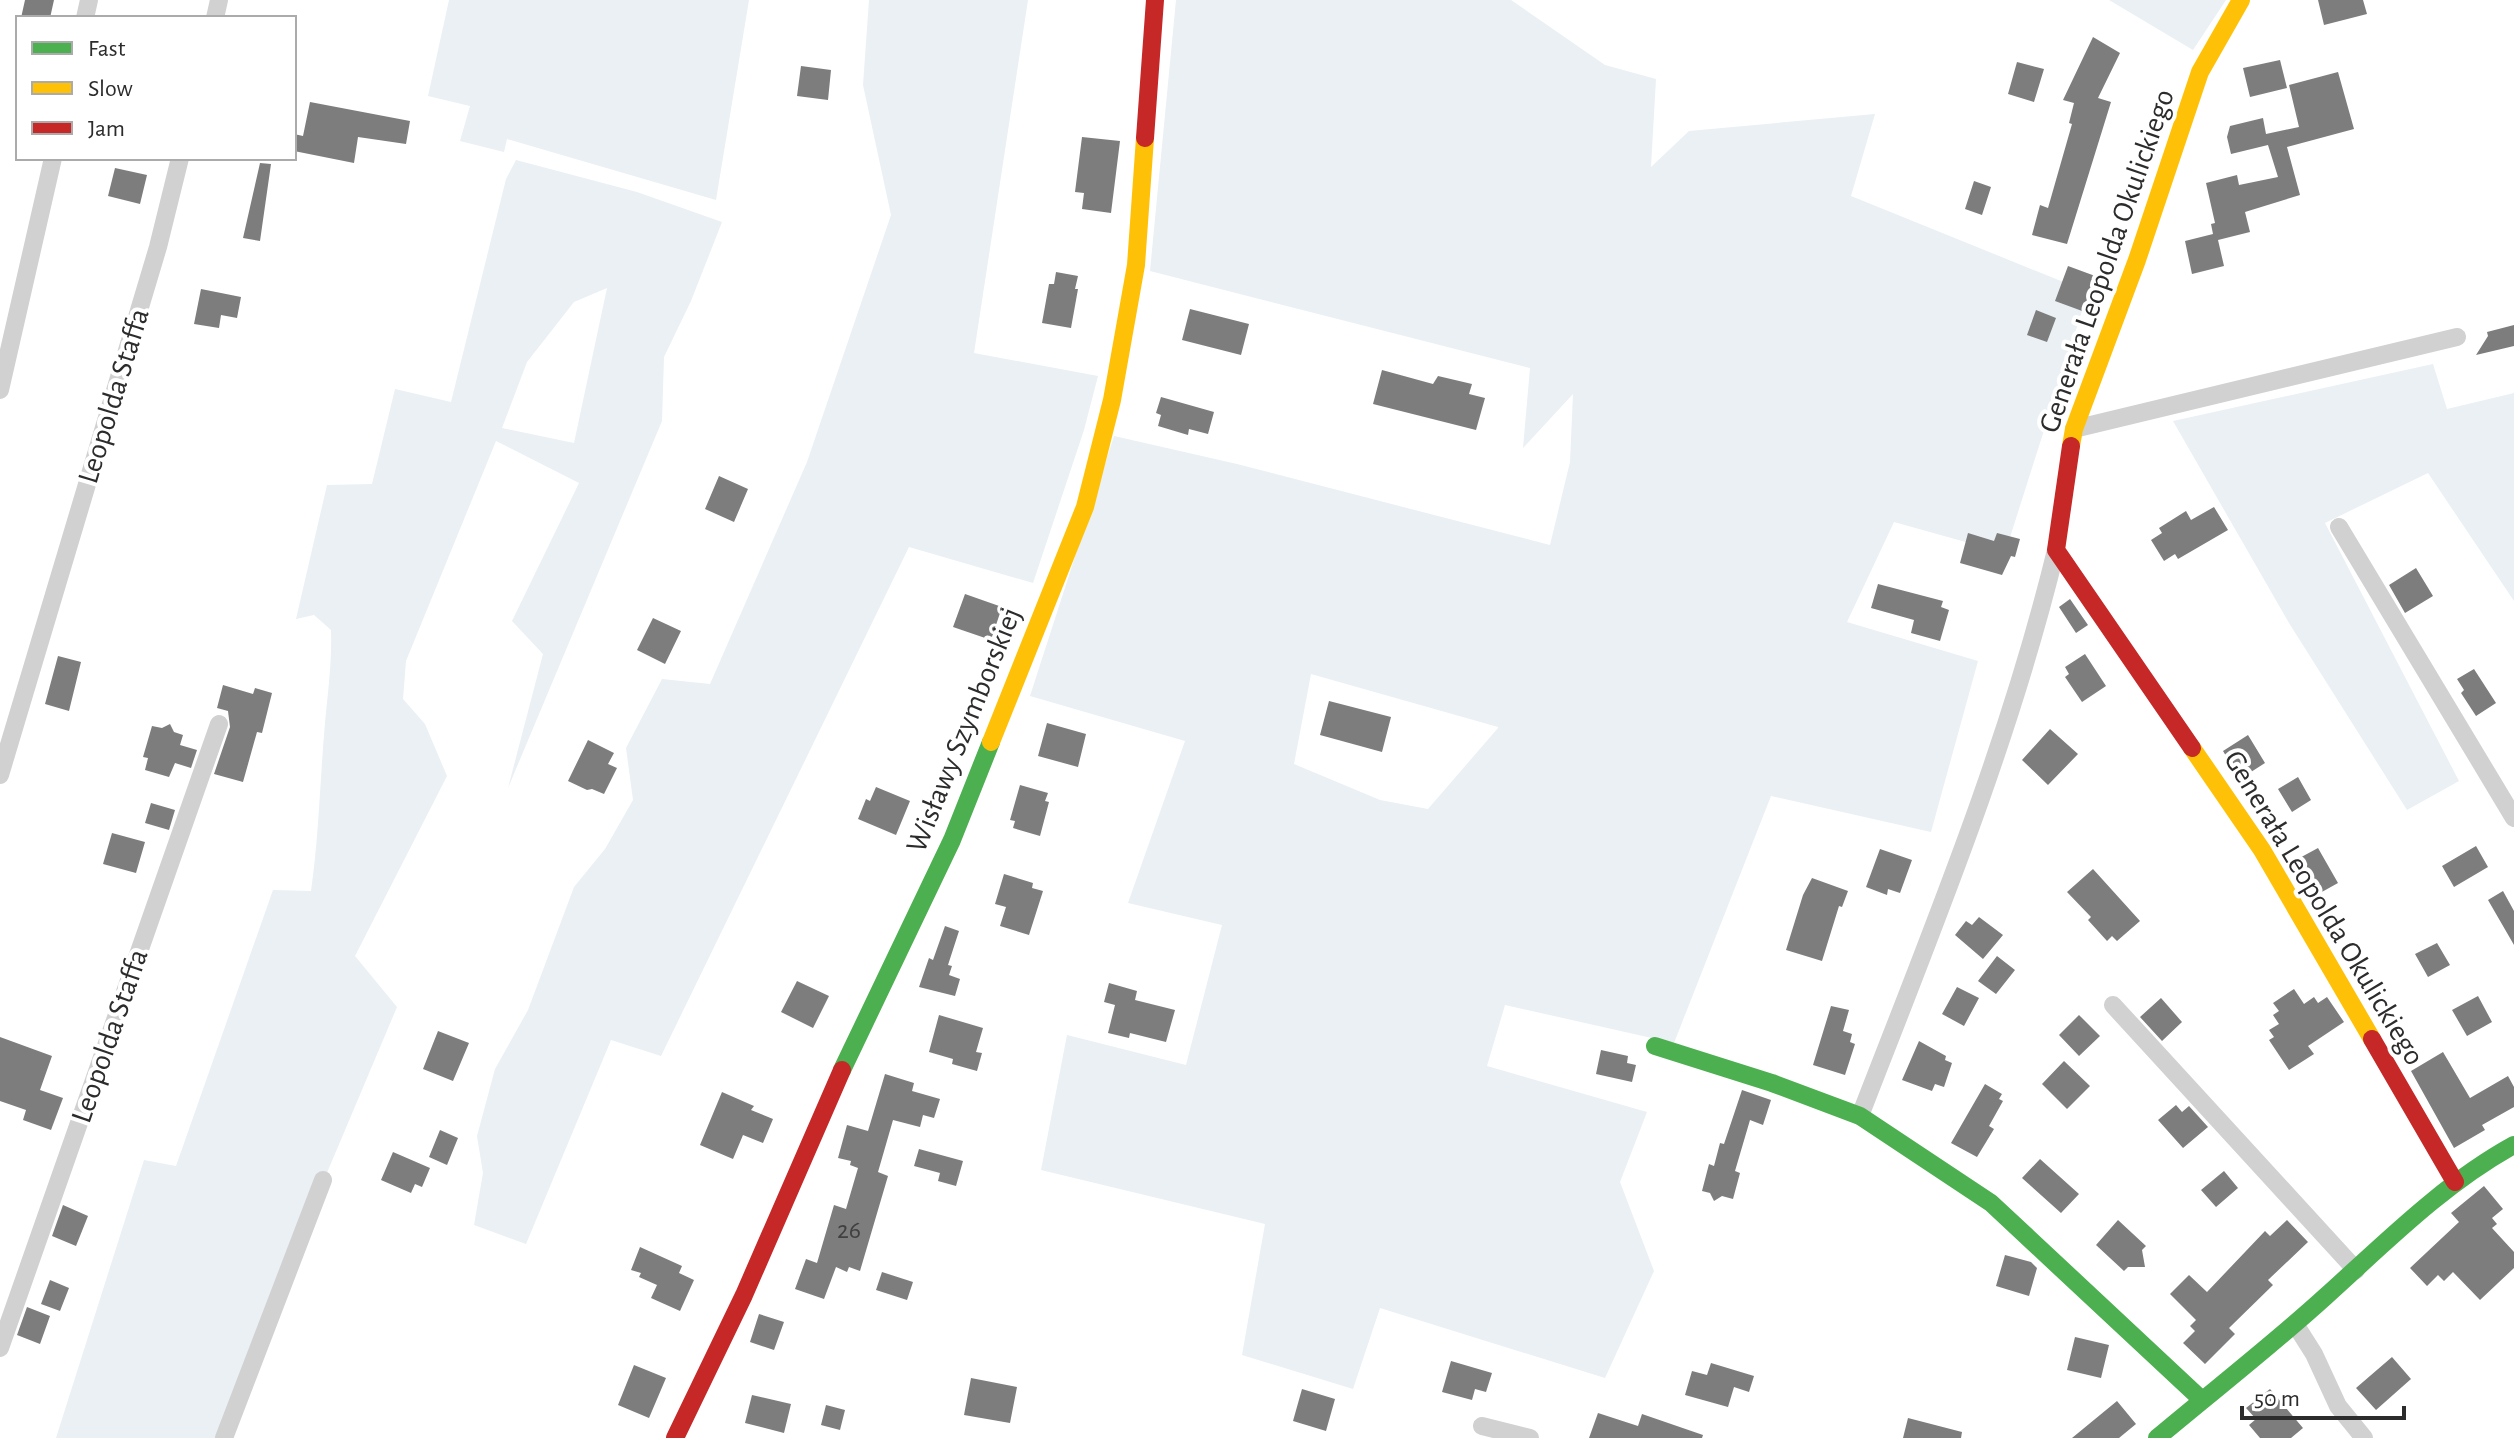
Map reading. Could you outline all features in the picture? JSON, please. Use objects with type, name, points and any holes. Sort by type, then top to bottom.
[{"type":"street","name":"Wisławy Szymborskiej","points":[[675,1438],[744,1295],[827,1100],[952,840],[1085,507],[1112,400],[1136,265],[1155,0]]},
{"type":"street","name":"Generała Leopolda Okulickiego","points":[[1860,1116],[1970,830],[2042,610],[2056,550],[2074,429],[2137,260],[2200,72],[2241,0]]},
{"type":"street","points":[[0,390],[53,160]]},
{"type":"street","name":"Leopolda Staffa","points":[[0,775],[158,247],[180,160]]},
{"type":"street","points":[[2074,429],[2457,337]]},
{"type":"street","points":[[2339,527],[2514,818]]},
{"type":"street","name":"Generała Leopolda Okulickiego","points":[[2056,550],[2262,850],[2455,1182]]},
{"type":"street","name":"Leopolda Staffa","points":[[0,1348],[219,724]]},
{"type":"street","points":[[2113,1005],[2356,1270]]},
{"type":"street","points":[[1655,1046],[1772,1083],[1860,1116],[1991,1203],[2202,1400]]},
{"type":"street","points":[[2157,1438],[2295,1324],[2455,1182],[2514,1145]]},
{"type":"street","points":[[224,1438],[323,1180]]},
{"type":"street","points":[[2295,1324],[2314,1354],[2338,1406],[2364,1438]]},
{"type":"street","points":[[1482,1426],[1530,1438]]},
{"type":"shaded area","points":[[449,0],[749,0],[716,200],[507,139],[504,152],[460,141],[470,106],[428,96]]},
{"type":"shaded area","points":[[869,0],[1028,0],[974,353],[1098,376],[1084,430],[1033,583],[909,547],[661,1056],[611,1040],[526,1244],[474,1225],[483,1173],[477,1136],[495,1069],[528,1010],[574,887],[605,849],[633,800],[626,748],[662,679],[710,684],[807,462],[891,215],[863,85]]},
{"type":"shaded area","points":[[1176,0],[1511,0],[1605,65],[1656,79],[1651,167],[1689,131],[1875,114],[1851,196],[2088,292],[2005,553],[1894,522],[1847,622],[1978,661],[1931,832],[1771,796],[1674,1043],[1505,1005],[1487,1066],[1647,1112],[1620,1182],[1654,1271],[1605,1378],[1380,1308],[1353,1389],[1242,1355],[1265,1224],[1041,1170],[1067,1035],[1186,1065],[1222,925],[1128,903],[1185,741],[1030,696],[1114,436],[1237,464],[1550,545],[1570,462],[1573,394],[1523,448],[1530,368],[1150,271]],"holes":[[[1311,674],[1498,727],[1428,809],[1380,800],[1294,764]]]},
{"type":"shaded area","points":[[2109,0],[2226,0],[2193,50]]},
{"type":"shaded area","points":[[516,160],[637,192],[722,222],[691,301],[664,357],[662,421],[508,788],[543,654],[512,621],[579,483],[496,441],[406,661],[403,699],[425,724],[447,776],[355,956],[397,1007],[215,1438],[56,1438],[144,1160],[176,1166],[273,890],[311,891],[330,676],[331,630],[314,615],[296,619],[327,485],[372,484],[395,389],[451,402],[506,179]],"holes":[[[607,288],[574,443],[502,428],[527,362],[574,302]]]},
{"type":"shaded area","points":[[2433,364],[2447,409],[2514,393],[2514,601],[2428,473],[2325,523],[2459,781],[2407,810],[2289,623],[2173,421]]},
{"type":"building","points":[[25,0],[54,0],[50,16],[21,16]]},
{"type":"building","points":[[2318,0],[2363,0],[2367,14],[2324,25]]},
{"type":"building","points":[[2093,37],[2120,53],[2098,98],[2111,102],[2067,244],[2032,235],[2040,205],[2048,208],[2072,124],[2069,123],[2074,103],[2063,100]]},
{"type":"building","points":[[2280,60],[2287,88],[2250,97],[2243,68]]},
{"type":"building","points":[[2017,62],[2044,69],[2034,102],[2008,94]]},
{"type":"building","points":[[801,66],[831,70],[828,100],[797,96]]},
{"type":"building","points":[[2338,72],[2354,129],[2287,147],[2300,195],[2245,212],[2250,232],[2218,240],[2224,266],[2192,274],[2185,241],[2213,234],[2211,224],[2215,223],[2206,183],[2237,175],[2239,185],[2278,177],[2268,145],[2231,154],[2227,137],[2230,126],[2263,118],[2266,134],[2299,127],[2289,85]]},
{"type":"building","points":[[310,102],[410,121],[406,144],[358,137],[354,163],[296,151],[296,134],[303,136]]},
{"type":"building","points":[[1082,137],[1120,141],[1111,213],[1082,209],[1084,193],[1075,192]]},
{"type":"building","points":[[260,163],[271,164],[260,241],[243,238]]},
{"type":"building","points":[[115,168],[147,175],[140,204],[108,196]]},
{"type":"building","points":[[1974,181],[1991,187],[1982,215],[1965,209]]},
{"type":"building","points":[[2068,266],[2106,280],[2093,315],[2055,301]]},
{"type":"building","points":[[1056,272],[1078,276],[1071,328],[1042,323],[1049,284],[1054,284]]},
{"type":"building","points":[[201,289],[241,297],[237,318],[221,315],[219,328],[194,324]]},
{"type":"building","points":[[1190,309],[1249,324],[1241,355],[1182,340]]},
{"type":"building","points":[[2036,310],[2056,318],[2047,342],[2027,335]]},
{"type":"building","points":[[2514,325],[2514,346],[2476,355],[2488,336],[2487,332]]},
{"type":"building","points":[[1382,370],[1433,384],[1438,376],[1472,384],[1469,394],[1485,398],[1476,430],[1373,404]]},
{"type":"building","points":[[1161,397],[1214,412],[1208,434],[1189,429],[1188,435],[1158,426],[1161,415],[1156,413]]},
{"type":"building","points":[[719,476],[748,489],[734,522],[705,509]]},
{"type":"building","points":[[2214,507],[2228,530],[2178,559],[2175,554],[2164,561],[2151,540],[2162,533],[2159,528],[2186,511],[2191,520]]},
{"type":"building","points":[[1968,533],[1994,541],[1997,533],[2020,539],[2015,557],[2011,556],[2002,575],[1960,563]]},
{"type":"building","points":[[2416,568],[2433,596],[2405,613],[2389,585]]},
{"type":"building","points":[[1878,584],[1943,601],[1941,607],[1949,610],[1940,641],[1911,633],[1914,620],[1871,608]]},
{"type":"building","points":[[965,594],[1002,607],[991,640],[953,627]]},
{"type":"building","points":[[2070,599],[2088,625],[2076,633],[2059,607]]},
{"type":"building","points":[[653,618],[681,631],[665,664],[637,650]]},
{"type":"building","points":[[2085,654],[2106,686],[2082,702],[2065,677],[2069,674],[2065,667]]},
{"type":"building","points":[[58,656],[81,662],[69,711],[45,704]]},
{"type":"building","points":[[2474,669],[2496,703],[2476,716],[2461,693],[2464,690],[2457,679]]},
{"type":"building","points":[[223,685],[253,694],[255,688],[272,693],[262,733],[257,732],[243,782],[214,774],[230,727],[228,711],[217,708]]},
{"type":"building","points":[[1329,701],[1391,717],[1382,752],[1320,735]]},
{"type":"building","points":[[1047,723],[1086,734],[1078,767],[1038,756]]},
{"type":"building","points":[[170,724],[174,732],[183,735],[180,745],[197,750],[191,768],[175,763],[169,777],[145,770],[148,758],[143,757],[152,726],[162,728]]},
{"type":"building","points":[[2050,729],[2078,754],[2048,785],[2022,760]]},
{"type":"building","points":[[2248,735],[2265,763],[2240,779],[2223,751]]},
{"type":"building","points":[[588,740],[614,753],[608,764],[617,768],[604,794],[568,781]]},
{"type":"building","points":[[2298,777],[2311,800],[2292,812],[2278,789]]},
{"type":"building","points":[[1020,785],[1048,793],[1045,801],[1049,802],[1040,836],[1013,828],[1015,821],[1010,820]]},
{"type":"building","points":[[876,787],[910,801],[896,835],[858,819],[866,799],[870,801]]},
{"type":"building","points":[[151,803],[175,810],[169,830],[145,823]]},
{"type":"building","points":[[112,833],[145,842],[136,873],[103,864]]},
{"type":"building","points":[[2476,846],[2488,867],[2454,887],[2442,866]]},
{"type":"building","points":[[2318,848],[2338,883],[2311,898],[2295,870],[2298,869],[2294,861]]},
{"type":"building","points":[[1880,849],[1912,860],[1900,893],[1888,889],[1887,895],[1866,887]]},
{"type":"building","points":[[2093,869],[2140,921],[2117,941],[2112,936],[2107,941],[2088,920],[2091,917],[2067,892]]},
{"type":"building","points":[[1004,874],[1033,883],[1032,888],[1043,891],[1029,935],[1000,926],[1006,907],[995,904]]},
{"type":"building","points":[[1812,878],[1848,891],[1842,907],[1839,906],[1822,961],[1786,950],[1803,895]]},
{"type":"building","points":[[2503,891],[2514,911],[2514,945],[2488,900]]},
{"type":"building","points":[[1979,917],[2003,935],[1983,959],[1955,935],[1966,921],[1972,925]]},
{"type":"building","points":[[945,926],[959,931],[948,965],[952,966],[949,975],[960,979],[955,996],[919,987]]},
{"type":"building","points":[[2437,943],[2450,965],[2428,977],[2415,954]]},
{"type":"building","points":[[1997,956],[2015,970],[1996,994],[1978,981]]},
{"type":"building","points":[[797,981],[829,996],[813,1028],[781,1012]]},
{"type":"building","points":[[1109,983],[1137,991],[1135,1000],[1175,1010],[1166,1042],[1130,1033],[1129,1038],[1108,1033],[1115,1005],[1104,1002]]},
{"type":"building","points":[[1957,987],[1979,998],[1964,1026],[1942,1014]]},
{"type":"building","points":[[2294,989],[2304,1004],[2314,997],[2318,1003],[2327,997],[2344,1022],[2308,1046],[2314,1054],[2289,1070],[2269,1040],[2274,1037],[2269,1030],[2279,1024],[2273,1015],[2279,1011],[2273,1003]]},
{"type":"building","points":[[2478,996],[2492,1022],[2467,1036],[2452,1010]]},
{"type":"building","points":[[2161,998],[2182,1022],[2162,1041],[2140,1017]]},
{"type":"building","points":[[1831,1006],[1849,1010],[1843,1031],[1852,1034],[1850,1042],[1855,1044],[1845,1075],[1813,1065]]},
{"type":"building","points":[[939,1015],[983,1028],[976,1052],[982,1053],[977,1071],[952,1064],[953,1059],[929,1052]]},
{"type":"building","points":[[2079,1015],[2100,1036],[2079,1056],[2059,1035]]},
{"type":"building","points":[[438,1031],[469,1043],[453,1081],[423,1069]]},
{"type":"building","points":[[0,1037],[52,1056],[40,1090],[63,1098],[51,1130],[23,1120],[26,1110],[0,1101]]},
{"type":"building","points":[[1919,1041],[1946,1056],[1945,1060],[1952,1063],[1944,1087],[1935,1084],[1932,1091],[1902,1080]]},
{"type":"building","points":[[1601,1050],[1628,1056],[1627,1063],[1636,1065],[1632,1082],[1596,1074]]},
{"type":"building","points":[[2443,1052],[2470,1098],[2508,1076],[2514,1087],[2514,1107],[2482,1125],[2485,1130],[2454,1148],[2411,1071]]},
{"type":"building","points":[[2064,1061],[2090,1086],[2067,1109],[2042,1084]]},
{"type":"building","points":[[885,1074],[914,1083],[912,1091],[940,1099],[934,1118],[923,1115],[920,1127],[893,1120],[878,1172],[888,1176],[860,1271],[849,1267],[847,1272],[836,1267],[824,1299],[795,1289],[806,1259],[817,1263],[834,1205],[846,1209],[858,1168],[850,1165],[851,1161],[838,1158],[847,1125],[868,1131]]},
{"type":"building","points":[[1985,1084],[2002,1094],[1999,1099],[2003,1101],[1989,1126],[1994,1129],[1977,1157],[1951,1143]]},
{"type":"building","points":[[1742,1090],[1771,1100],[1763,1125],[1750,1120],[1735,1171],[1740,1173],[1733,1199],[1722,1196],[1714,1201],[1710,1193],[1702,1191],[1709,1164],[1714,1166],[1720,1143],[1724,1144]]},
{"type":"building","points":[[722,1092],[754,1106],[751,1110],[773,1119],[763,1143],[743,1135],[733,1159],[700,1145]]},
{"type":"building","points":[[2176,1105],[2182,1112],[2189,1106],[2208,1127],[2183,1148],[2158,1120]]},
{"type":"building","points":[[440,1130],[458,1138],[447,1165],[429,1157]]},
{"type":"building","points":[[919,1149],[963,1161],[956,1186],[938,1181],[940,1173],[914,1166]]},
{"type":"building","points":[[393,1152],[430,1168],[422,1187],[415,1184],[411,1193],[381,1180]]},
{"type":"building","points":[[2040,1159],[2079,1194],[2061,1213],[2022,1178]]},
{"type":"building","points":[[2224,1171],[2238,1188],[2216,1207],[2201,1190]]},
{"type":"building","points":[[2484,1186],[2503,1209],[2492,1218],[2497,1224],[2492,1228],[2514,1252],[2514,1268],[2480,1300],[2453,1272],[2444,1281],[2438,1275],[2427,1286],[2410,1268],[2459,1222],[2451,1213]]},
{"type":"building","points":[[63,1205],[88,1216],[76,1246],[52,1236]]},
{"type":"building","points":[[2118,1220],[2146,1246],[2142,1250],[2145,1267],[2128,1267],[2124,1271],[2096,1245]]},
{"type":"building","points":[[2287,1220],[2308,1242],[2268,1280],[2273,1285],[2229,1328],[2235,1334],[2205,1364],[2183,1343],[2195,1331],[2190,1326],[2196,1320],[2170,1294],[2189,1275],[2207,1292],[2265,1231],[2270,1236]]},
{"type":"building","points":[[640,1247],[682,1266],[679,1273],[694,1280],[680,1311],[651,1298],[657,1285],[631,1270]]},
{"type":"building","points":[[2005,1255],[2031,1262],[2037,1268],[2029,1296],[1996,1286]]},
{"type":"building","points":[[882,1272],[913,1282],[907,1300],[876,1290]]},
{"type":"building","points":[[50,1280],[69,1288],[60,1311],[41,1304]]},
{"type":"building","points":[[27,1307],[50,1316],[40,1344],[17,1335]]},
{"type":"building","points":[[759,1314],[784,1322],[774,1350],[750,1342]]},
{"type":"building","points":[[2075,1337],[2109,1345],[2101,1378],[2067,1370]]},
{"type":"building","points":[[2392,1357],[2411,1379],[2376,1410],[2356,1388]]},
{"type":"building","points":[[1451,1361],[1492,1373],[1486,1392],[1475,1389],[1472,1400],[1442,1392]]},
{"type":"building","points":[[1711,1363],[1754,1376],[1749,1392],[1734,1387],[1728,1407],[1685,1395],[1692,1371],[1707,1375]]},
{"type":"building","points":[[634,1365],[666,1378],[649,1418],[618,1405]]},
{"type":"building","points":[[971,1378],[1017,1387],[1010,1423],[964,1415]]},
{"type":"building","points":[[1302,1389],[1335,1399],[1326,1431],[1293,1421]]},
{"type":"building","points":[[2270,1389],[2303,1428],[2291,1438],[2260,1438],[2249,1425],[2256,1419],[2246,1408]]},
{"type":"building","points":[[752,1395],[791,1404],[784,1433],[745,1423]]},
{"type":"building","points":[[2117,1401],[2136,1424],[2119,1438],[2072,1438]]},
{"type":"building","points":[[826,1405],[845,1410],[840,1430],[821,1425]]},
{"type":"building","points":[[1598,1413],[1638,1426],[1642,1414],[1703,1435],[1702,1438],[1589,1438]]},
{"type":"building","points":[[1908,1418],[1962,1432],[1961,1438],[1903,1438]]},
{"type":"traffic: fast","points":[[842,1070],[952,840],[991,742]]},
{"type":"traffic: fast","points":[[1655,1046],[1772,1083],[1860,1116],[1991,1203],[2202,1400]]},
{"type":"traffic: fast","points":[[2157,1438],[2284,1333],[2439,1196],[2514,1145]]},
{"type":"traffic: slow","points":[[2071,446],[2074,429],[2137,260],[2200,72],[2241,0]]},
{"type":"traffic: slow","points":[[991,742],[1085,507],[1112,400],[1136,265],[1145,138]]},
{"type":"traffic: slow","points":[[2192,748],[2262,850],[2372,1039]]},
{"type":"traffic: jam","points":[[1145,138],[1155,0]]},
{"type":"traffic: jam","points":[[2071,446],[2056,550],[2192,748]]},
{"type":"traffic: jam","points":[[2372,1039],[2455,1182]]},
{"type":"traffic: jam","points":[[675,1438],[744,1295],[842,1070]]}]
